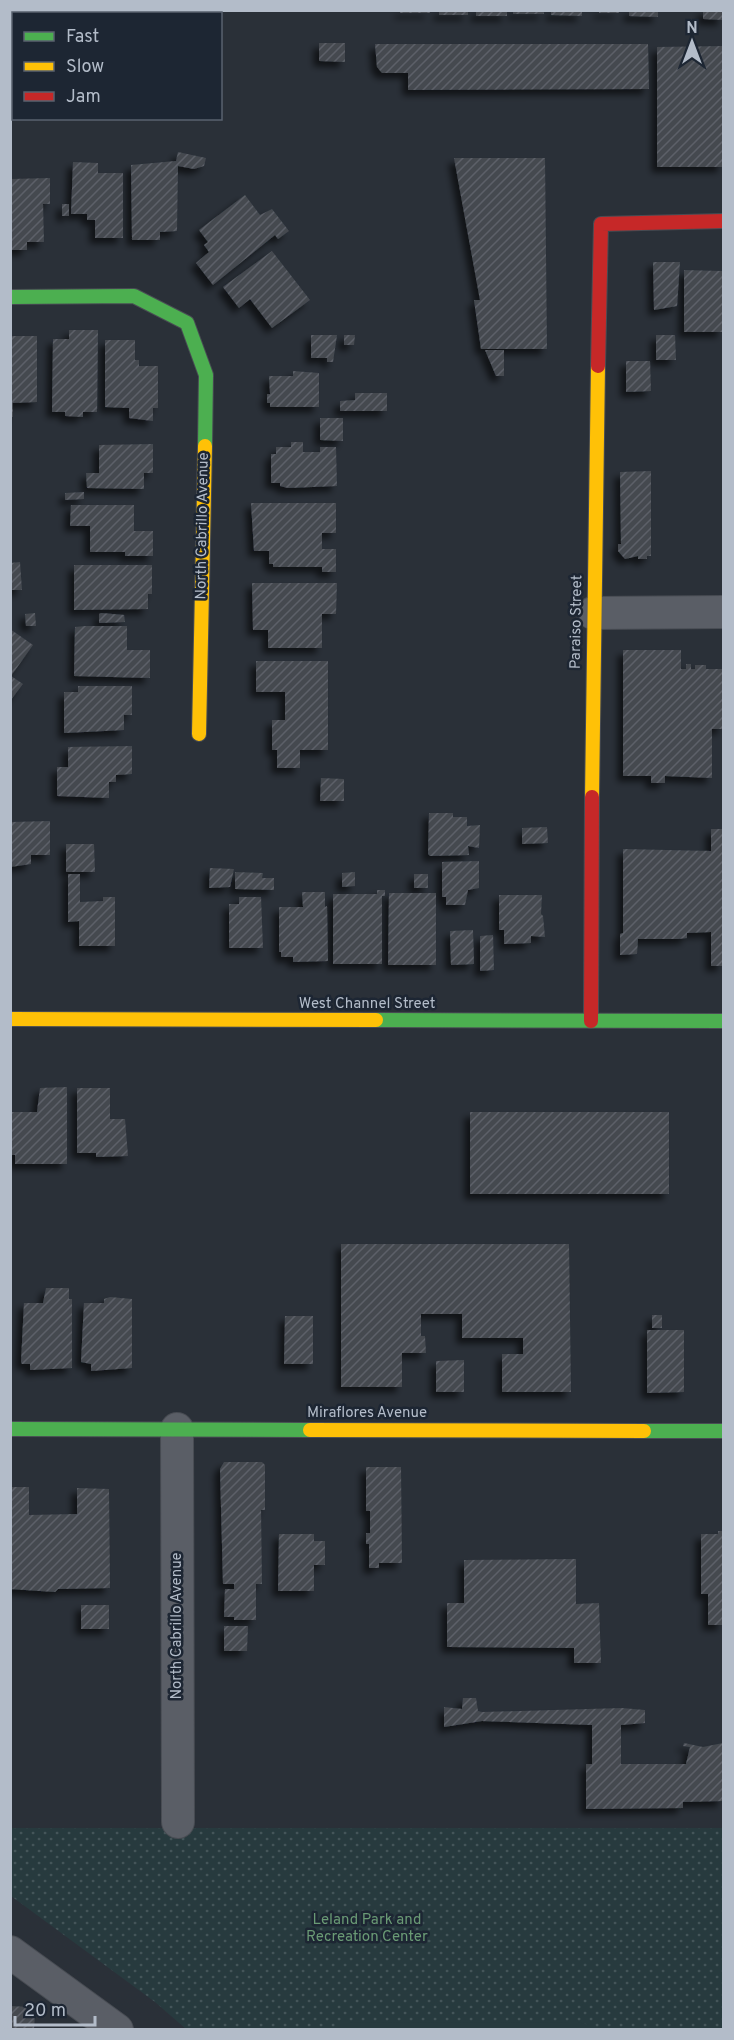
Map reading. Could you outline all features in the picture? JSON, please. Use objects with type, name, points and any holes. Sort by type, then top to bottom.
[{"type":"street","name":"Paraiso Street","points":[[591,1021],[593,613],[601,224],[723,221]]},
{"type":"street","name":"North Cabrillo Avenue","points":[[10,297],[134,296],[187,323],[207,375],[199,734]]},
{"type":"street","points":[[593,613],[723,612]]},
{"type":"street","name":"West Channel Street","points":[[10,1019],[723,1021]]},
{"type":"street","name":"Miraflores Avenue","points":[[10,1429],[723,1431]]},
{"type":"street","name":"North Cabrillo Avenue","points":[[177,1429],[178,1822]]},
{"type":"street","points":[[10,1952],[117,2030]]},
{"type":"green space","name":"Leland Park and Recreation Center","points":[[11,1828],[723,1828],[723,2029],[186,2029],[155,2002],[11,1896]]},
{"type":"green space","points":[[578,2022],[589,2025],[593,2029],[342,2030],[342,2023]]},
{"type":"building","points":[[10,10],[33,10],[32,12],[12,12],[12,15]]},
{"type":"building","points":[[400,10],[430,10],[430,13],[400,13]]},
{"type":"building","points":[[439,10],[468,10],[468,15],[439,15]]},
{"type":"building","points":[[476,10],[507,10],[507,16],[476,16]]},
{"type":"building","points":[[513,10],[544,10],[544,14],[513,14]]},
{"type":"building","points":[[551,10],[582,10],[582,16],[551,15]]},
{"type":"building","points":[[599,10],[619,10],[619,13],[599,13]]},
{"type":"building","points":[[629,10],[658,10],[658,17],[629,16]]},
{"type":"building","points":[[703,10],[723,10],[723,20],[703,19]]},
{"type":"building","points":[[319,43],[345,43],[345,62],[319,61]]},
{"type":"building","points":[[375,44],[648,44],[649,89],[408,90],[408,73],[382,73],[377,67]]},
{"type":"building","points":[[723,46],[723,167],[657,167],[657,47]]},
{"type":"building","points":[[178,152],[206,158],[204,166],[194,169],[178,166],[177,231],[160,232],[160,240],[132,240],[131,165],[176,161]]},
{"type":"building","points":[[454,158],[545,158],[547,349],[481,349],[474,300],[480,300]]},
{"type":"building","points":[[73,162],[98,163],[98,173],[123,173],[123,238],[95,238],[95,220],[87,220],[87,214],[71,214]]},
{"type":"building","points":[[50,178],[50,204],[43,204],[44,242],[27,242],[27,250],[10,250],[10,179]]},
{"type":"building","points":[[245,195],[260,215],[272,209],[289,231],[278,239],[275,235],[213,285],[196,263],[209,252],[204,245],[208,242],[199,230]]},
{"type":"building","points":[[62,204],[69,204],[69,216],[62,216]]},
{"type":"building","points":[[272,251],[310,300],[272,328],[250,299],[239,308],[223,287]]},
{"type":"building","points":[[653,262],[680,262],[677,306],[654,310]]},
{"type":"building","points":[[684,270],[723,271],[723,332],[684,332]]},
{"type":"building","points":[[69,330],[98,330],[97,412],[83,412],[83,417],[65,416],[65,412],[52,412],[53,339],[69,339]]},
{"type":"building","points":[[311,335],[337,335],[333,362],[327,362],[327,358],[311,358]]},
{"type":"building","points":[[344,335],[355,335],[354,345],[344,345]]},
{"type":"building","points":[[656,335],[675,335],[676,360],[656,360]]},
{"type":"building","points":[[10,336],[37,336],[37,402],[13,403],[13,417],[10,417]]},
{"type":"building","points":[[105,340],[135,340],[135,360],[139,360],[139,366],[158,366],[158,408],[153,408],[153,421],[129,418],[129,408],[105,407]]},
{"type":"building","points":[[485,350],[504,350],[504,376],[496,376]]},
{"type":"building","points":[[626,361],[650,361],[651,391],[626,392]]},
{"type":"building","points":[[293,371],[319,373],[319,407],[270,407],[270,403],[267,403],[267,394],[270,394],[269,376],[293,376]]},
{"type":"building","points":[[355,393],[387,393],[387,411],[340,411],[340,401],[355,400]]},
{"type":"building","points":[[320,418],[343,418],[343,441],[320,440]]},
{"type":"building","points":[[291,442],[303,442],[303,452],[320,452],[320,447],[336,447],[337,486],[288,488],[280,486],[280,483],[271,483],[271,454],[276,454],[276,447],[291,447]]},
{"type":"building","points":[[153,444],[153,473],[144,473],[144,489],[87,488],[86,473],[99,473],[99,445]]},
{"type":"building","points":[[651,471],[651,556],[647,556],[647,559],[638,559],[638,556],[625,559],[618,551],[618,544],[621,544],[620,472]]},
{"type":"building","points":[[84,492],[84,499],[65,500],[65,493]]},
{"type":"building","points":[[251,503],[336,503],[336,533],[322,533],[322,549],[336,549],[336,572],[322,572],[322,567],[273,567],[273,564],[269,564],[269,551],[254,551]]},
{"type":"building","points":[[71,505],[134,505],[134,531],[153,531],[153,556],[125,556],[125,552],[90,552],[90,526],[70,526]]},
{"type":"building","points":[[20,562],[22,590],[10,590],[10,563]]},
{"type":"building","points":[[74,565],[152,565],[152,594],[148,594],[148,609],[74,610]]},
{"type":"building","points":[[252,583],[337,583],[336,614],[322,614],[322,648],[268,648],[268,630],[253,630]]},
{"type":"building","points":[[35,613],[36,626],[26,626],[25,614]]},
{"type":"building","points":[[101,613],[124,615],[125,622],[99,623]]},
{"type":"building","points":[[127,626],[127,650],[150,650],[150,678],[74,676],[75,627]]},
{"type":"building","points":[[10,629],[33,645],[11,676],[23,684],[10,701]]},
{"type":"building","points":[[623,650],[681,650],[681,669],[686,669],[686,664],[691,664],[691,669],[695,669],[695,665],[706,665],[706,669],[723,669],[723,729],[712,729],[712,778],[665,776],[665,783],[651,783],[651,776],[623,776]]},
{"type":"building","points":[[256,661],[328,661],[328,750],[300,750],[300,768],[277,768],[277,750],[272,750],[272,720],[285,720],[285,692],[256,692]]},
{"type":"building","points":[[78,686],[132,686],[132,715],[124,715],[124,730],[64,733],[64,692],[78,692]]},
{"type":"building","points":[[132,746],[132,774],[116,775],[116,782],[109,782],[109,798],[57,796],[57,767],[68,767],[68,747]]},
{"type":"building","points":[[321,778],[344,779],[344,801],[320,801]]},
{"type":"building","points":[[429,813],[453,813],[453,817],[467,817],[467,826],[480,825],[479,848],[468,846],[469,855],[430,856],[428,854]]},
{"type":"building","points":[[50,821],[50,855],[31,855],[31,864],[10,867],[10,822]]},
{"type":"building","points":[[547,827],[548,843],[522,844],[522,828]]},
{"type":"building","points":[[711,829],[723,829],[723,966],[711,966],[711,932],[687,933],[687,938],[678,939],[638,939],[637,954],[620,955],[620,934],[623,933],[623,849],[711,851]]},
{"type":"building","points":[[66,844],[94,844],[95,872],[66,872]]},
{"type":"building","points":[[479,861],[479,888],[468,890],[465,905],[446,905],[446,897],[442,897],[442,862]]},
{"type":"building","points":[[210,868],[234,869],[230,887],[209,888]]},
{"type":"building","points":[[235,872],[263,873],[262,878],[274,878],[274,890],[235,889]]},
{"type":"building","points":[[355,872],[355,886],[342,887],[342,873]]},
{"type":"building","points":[[68,874],[80,874],[80,902],[103,901],[103,897],[115,897],[115,946],[79,946],[79,921],[68,922]]},
{"type":"building","points":[[414,874],[428,874],[428,888],[414,888]]},
{"type":"building","points":[[377,890],[385,890],[385,896],[382,896],[382,964],[333,964],[333,894],[377,894]]},
{"type":"building","points":[[302,892],[325,892],[328,961],[293,962],[293,957],[281,957],[281,952],[279,952],[279,907],[303,907]]},
{"type":"building","points":[[389,893],[436,893],[436,965],[388,965]]},
{"type":"building","points":[[499,895],[542,895],[541,914],[545,937],[531,936],[531,943],[504,944],[504,930],[499,930]]},
{"type":"building","points":[[239,897],[261,897],[263,948],[229,948],[229,904],[239,904]]},
{"type":"building","points":[[473,930],[474,964],[451,965],[450,931]]},
{"type":"building","points":[[493,935],[494,970],[480,971],[480,936]]},
{"type":"building","points":[[67,1087],[67,1164],[15,1164],[15,1155],[11,1155],[11,1112],[37,1112],[40,1088]]},
{"type":"building","points":[[77,1088],[110,1088],[110,1119],[125,1119],[128,1156],[96,1157],[96,1153],[77,1153]]},
{"type":"building","points":[[470,1112],[669,1112],[669,1194],[470,1194]]},
{"type":"building","points":[[341,1244],[569,1244],[571,1392],[502,1392],[502,1354],[523,1354],[523,1338],[462,1338],[462,1314],[421,1314],[421,1336],[425,1336],[426,1353],[402,1353],[402,1387],[341,1387]]},
{"type":"building","points":[[46,1288],[69,1288],[69,1299],[72,1299],[72,1368],[30,1370],[30,1364],[21,1362],[24,1303],[43,1303]]},
{"type":"building","points":[[110,1297],[132,1299],[132,1368],[91,1371],[91,1364],[81,1362],[84,1303],[104,1303],[104,1299]]},
{"type":"building","points":[[652,1315],[662,1315],[662,1328],[652,1328]]},
{"type":"building","points":[[285,1316],[313,1316],[313,1364],[284,1364]]},
{"type":"building","points":[[647,1330],[684,1330],[684,1392],[647,1393]]},
{"type":"building","points":[[464,1360],[464,1392],[436,1392],[436,1361]]},
{"type":"building","points":[[224,1462],[262,1462],[265,1465],[265,1510],[261,1510],[262,1584],[256,1584],[256,1620],[234,1620],[234,1617],[224,1617],[225,1589],[234,1589],[234,1584],[223,1584],[220,1469]]},
{"type":"building","points":[[366,1467],[401,1467],[402,1563],[379,1563],[379,1568],[369,1568],[369,1544],[366,1544],[366,1533],[370,1533],[370,1511],[366,1511]]},
{"type":"building","points":[[10,1487],[29,1487],[29,1515],[77,1514],[77,1488],[109,1489],[110,1588],[58,1589],[55,1592],[10,1589]]},
{"type":"building","points":[[718,1531],[723,1531],[723,1625],[708,1625],[708,1594],[701,1594],[701,1534],[718,1534]]},
{"type":"building","points":[[279,1534],[314,1534],[314,1541],[325,1541],[325,1565],[314,1565],[314,1591],[278,1591]]},
{"type":"building","points":[[576,1559],[576,1604],[599,1603],[601,1663],[574,1663],[574,1648],[447,1647],[447,1603],[464,1603],[464,1560]]},
{"type":"building","points":[[81,1605],[109,1605],[109,1629],[81,1629]]},
{"type":"building","points":[[224,1626],[248,1626],[247,1651],[224,1651]]},
{"type":"building","points":[[463,1698],[476,1698],[478,1711],[482,1712],[622,1708],[645,1710],[645,1723],[621,1725],[621,1764],[686,1764],[690,1747],[683,1746],[684,1743],[703,1747],[723,1743],[723,1801],[683,1802],[683,1808],[586,1809],[586,1764],[592,1764],[592,1725],[482,1721],[444,1727],[444,1707],[462,1709]]},
{"type":"building","points":[[10,2006],[31,2007],[31,2014],[35,2014],[34,2030],[10,2030]]},
{"type":"traffic: fast","points":[[10,297],[134,296],[187,323],[206,375],[205,446]]},
{"type":"traffic: fast","points":[[376,1020],[724,1021]]},
{"type":"traffic: fast","points":[[10,1429],[310,1430]]},
{"type":"traffic: fast","points":[[644,1431],[724,1431]]},
{"type":"traffic: slow","points":[[592,797],[598,366]]},
{"type":"traffic: slow","points":[[199,734],[205,446]]},
{"type":"traffic: slow","points":[[10,1019],[376,1020]]},
{"type":"traffic: slow","points":[[310,1430],[644,1431]]},
{"type":"traffic: jam","points":[[598,366],[601,224],[724,221]]},
{"type":"traffic: jam","points":[[591,1021],[592,797]]}]
